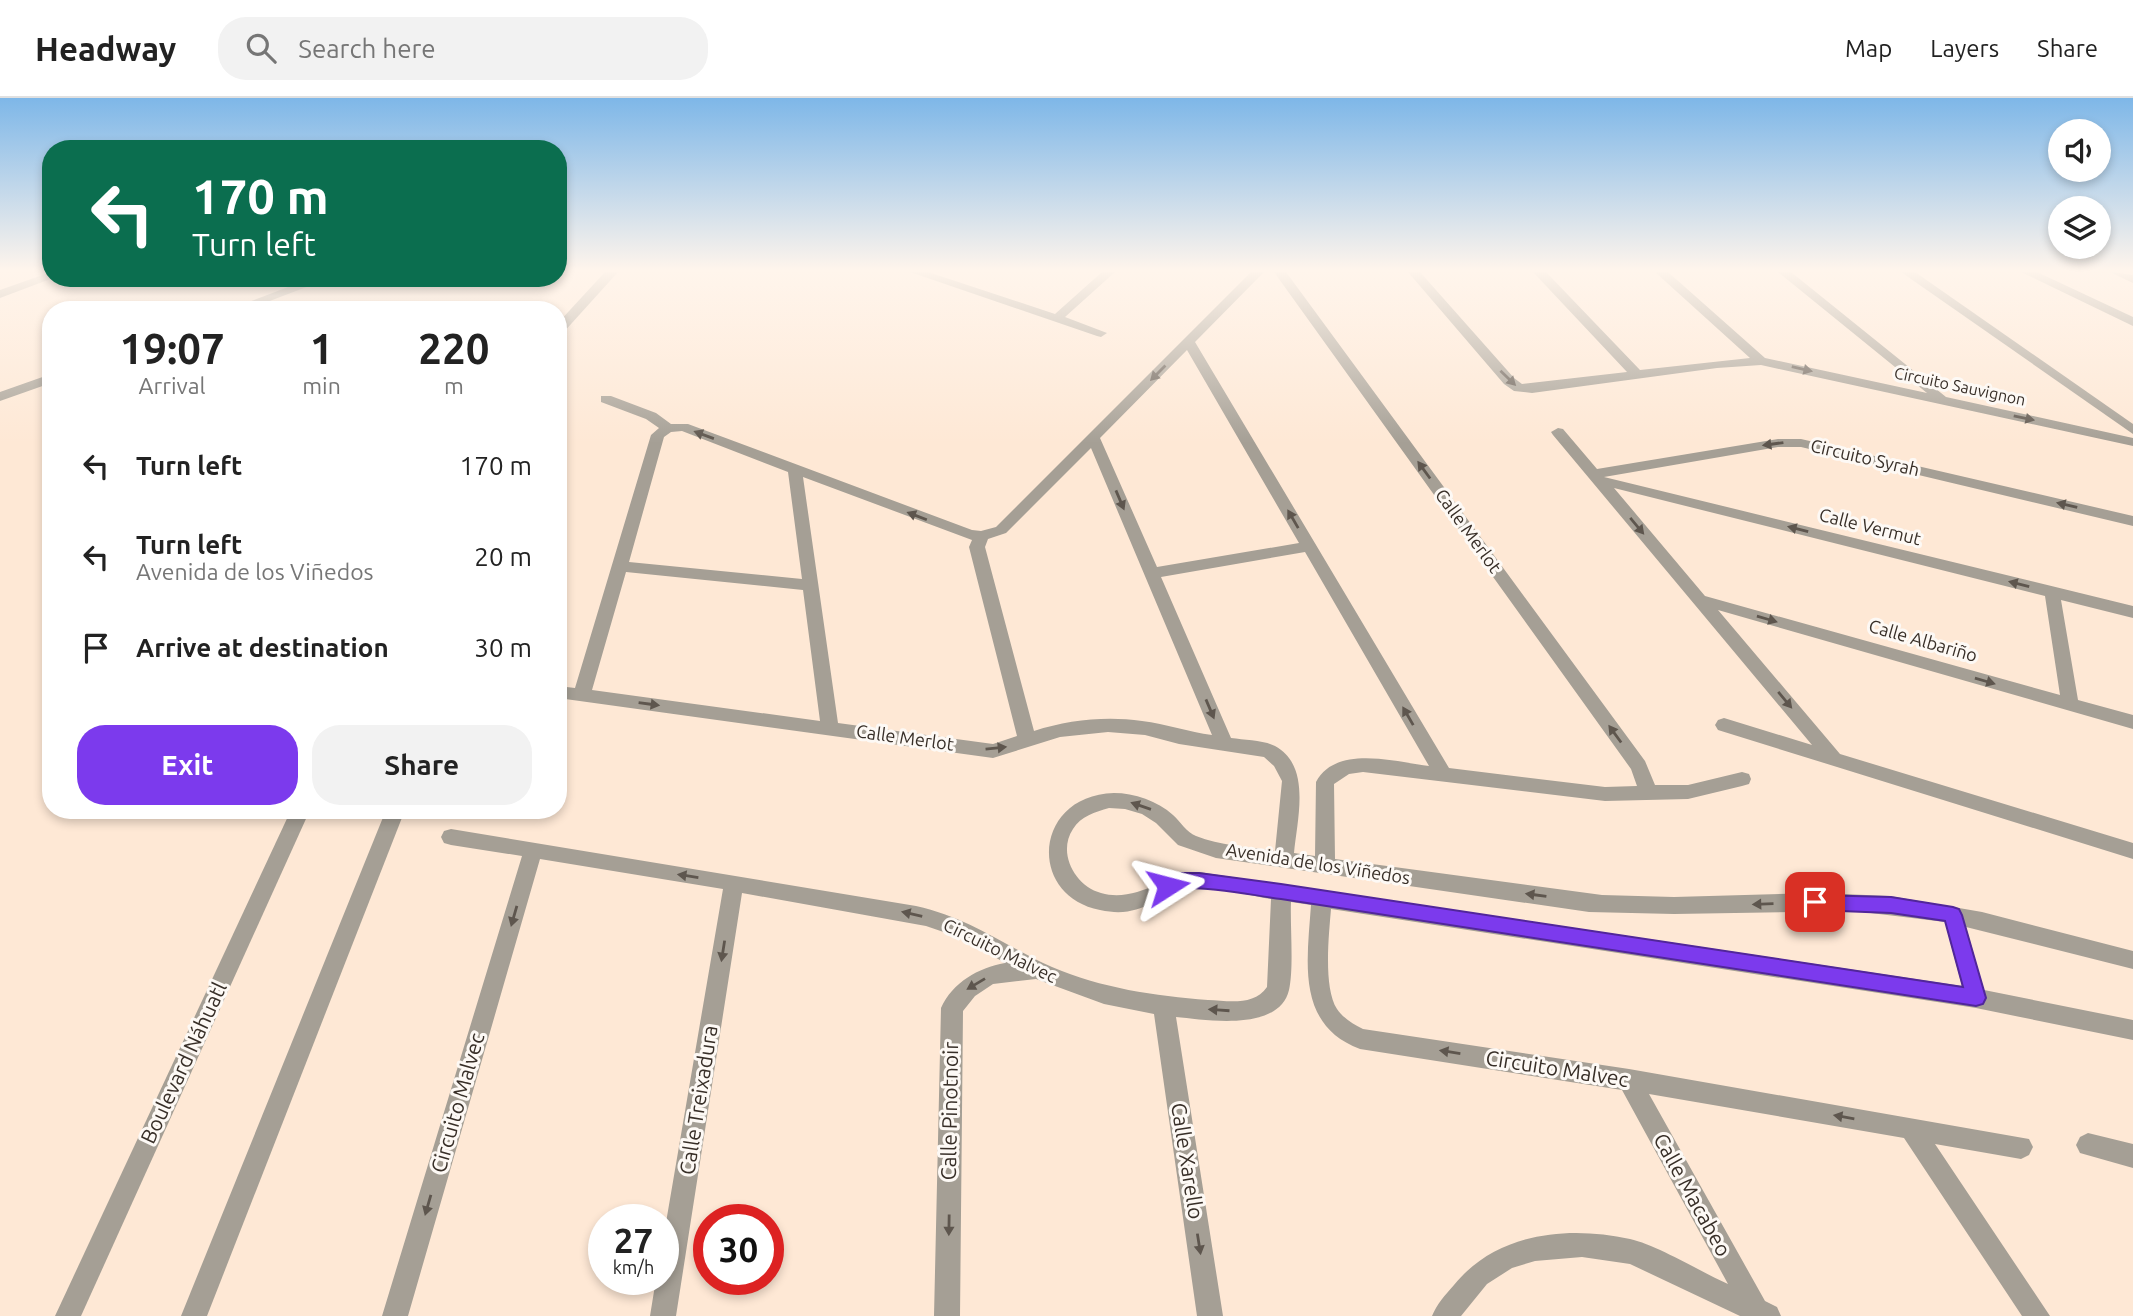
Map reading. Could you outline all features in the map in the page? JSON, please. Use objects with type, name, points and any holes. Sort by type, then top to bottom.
[{"type":"street","points":[[1089,329],[1101,333]]},
{"type":"street","points":[[582,695],[658,435],[668,428],[682,427],[946,527],[982,536],[1001,530],[1202,329]]},
{"type":"street","name":"Calle Merlot","points":[[1322,329],[1639,766],[1649,793]]},
{"type":"street","name":"Circuito Sauvignon","points":[[1463,329],[1512,385],[1532,389],[1761,361],[2133,442]]},
{"type":"street","points":[[1593,329],[1637,375]]},
{"type":"street","points":[[1725,329],[1761,361]]},
{"type":"street","points":[[1855,329],[1945,401]]},
{"type":"street","points":[[1988,329],[2133,430]]},
{"type":"street","points":[[1189,342],[1443,774]]},
{"type":"street","points":[[0,397],[42,381]]},
{"type":"street","points":[[606,399],[651,416],[668,428]]},
{"type":"street","points":[[1558,432],[1835,760]]},
{"type":"street","points":[[1093,437],[1225,744]]},
{"type":"street","name":"Circuito Syrah","points":[[1596,477],[1778,443],[1801,443],[2133,521]]},
{"type":"street","points":[[795,469],[830,728]]},
{"type":"street","name":"Calle Vermut","points":[[1596,477],[2133,612]]},
{"type":"street","points":[[982,536],[977,547],[1027,739]]},
{"type":"street","points":[[1152,573],[1309,546]]},
{"type":"street","points":[[618,566],[810,585]]},
{"type":"street","points":[[2052,592],[2070,705]]},
{"type":"street","name":"Calle Albariño","points":[[1701,600],[2133,722]]},
{"type":"street","name":"Calle Merlot","points":[[567,693],[993,751],[1060,730],[1108,725],[1144,728],[1269,751],[1281,761],[1291,781],[1284,860]]},
{"type":"street","points":[[1724,725],[2133,851]]},
{"type":"street","points":[[1325,865],[1325,782],[1341,769],[1363,765],[1580,792],[1688,792],[1742,779]]},
{"type":"street","name":"Avenida de los Viñedos","points":[[2133,961],[1953,915],[1891,905],[1839,902],[1663,907],[1597,904],[1284,860],[1195,844],[1180,838],[1168,821],[1156,812],[1127,801],[1103,803],[1081,810],[1069,819],[1056,843],[1056,857],[1068,883],[1080,893],[1103,902],[1128,904],[1181,881],[1199,880],[1976,998],[2133,1030]]},
{"type":"street","name":"Boulevard Náhuatl","points":[[68,1316],[297,819]]},
{"type":"street","points":[[194,1316],[392,819]]},
{"type":"street","name":"Circuito Malvec","points":[[451,836],[864,904],[948,923],[1041,971],[1091,991],[1164,1006],[1247,1012],[1265,1006],[1278,990],[1281,891]]},
{"type":"street","name":"Circuito Malvec","points":[[396,1316],[533,851]]},
{"type":"street","name":"Calle Treixadura","points":[[663,1316],[734,883]]},
{"type":"street","name":"Circuito Malvec","points":[[1321,897],[1322,1000],[1332,1020],[1346,1032],[1360,1038],[1629,1080],[2021,1147]]},
{"type":"street","points":[[1953,915],[1976,998]]},
{"type":"street","name":"Calle Pinotnoir","points":[[947,1316],[952,1008],[961,994],[973,983],[994,974],[1013,969],[1041,971]]},
{"type":"street","name":"Calle Xarello","points":[[1164,1006],[1210,1316]]},
{"type":"street","name":"Calle Macabeo","points":[[1629,1080],[1762,1313]]},
{"type":"street","points":[[1911,1129],[2037,1316]]},
{"type":"street","points":[[2088,1145],[2133,1156]]},
{"type":"street","points":[[1445,1316],[1478,1275],[1507,1258],[1535,1249],[1582,1245],[1632,1252],[1762,1313]]},
{"type":"route","points":[[1168,886],[1181,881],[1199,880],[1281,891],[1976,998],[1953,915],[1891,905],[1815,902]]}]
